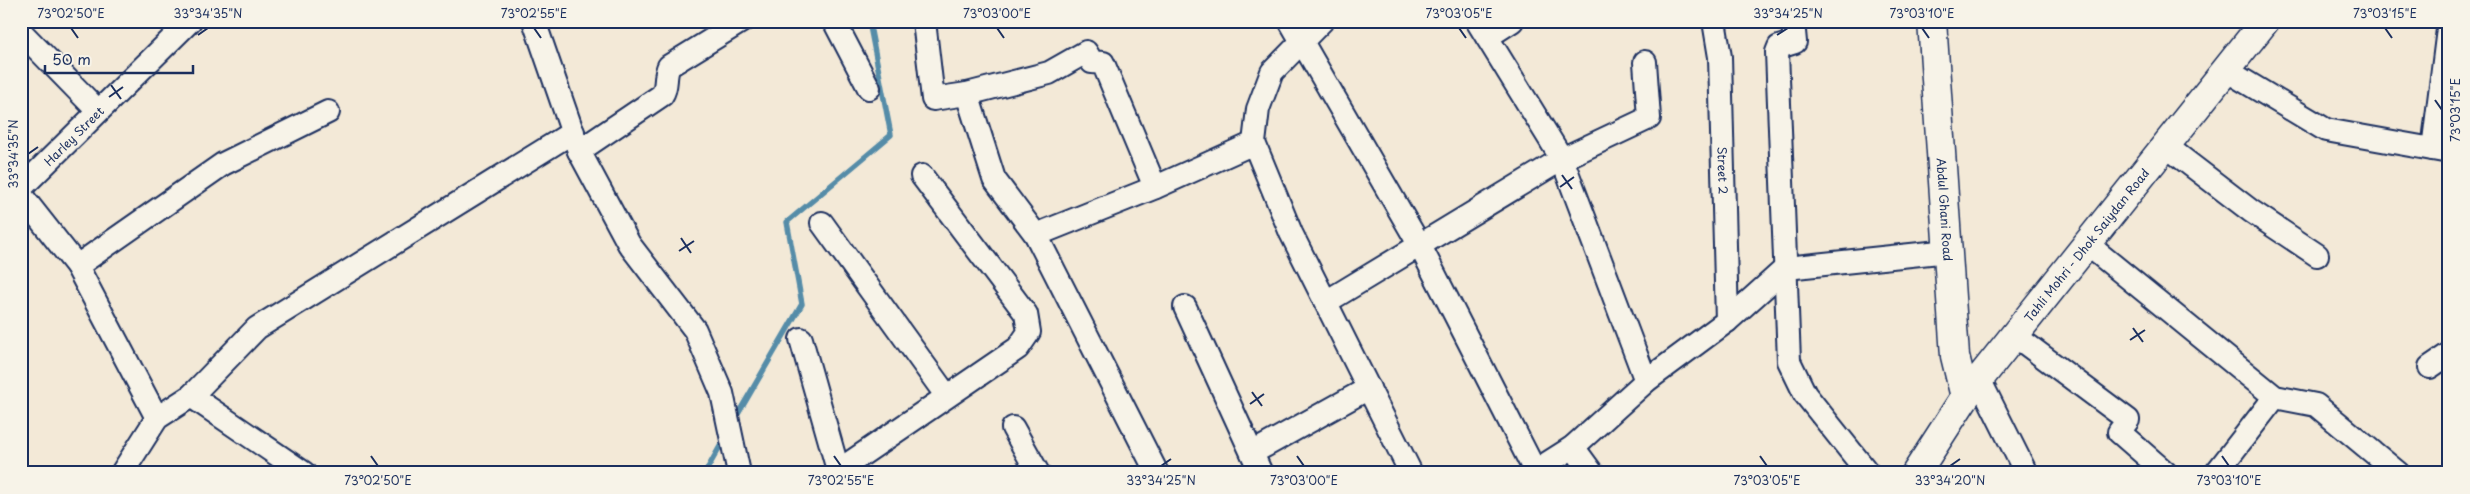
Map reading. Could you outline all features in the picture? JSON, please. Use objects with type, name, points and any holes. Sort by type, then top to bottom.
[{"type":"street","name":"Harley Street","points":[[21,188],[190,21]]},
{"type":"street","points":[[534,21],[576,141],[629,244],[694,330],[722,393],[739,473]]},
{"type":"street","points":[[122,473],[157,418],[191,396],[258,328],[576,141],[662,95],[666,89],[665,74],[669,66],[742,21]]},
{"type":"street","points":[[834,21],[869,88]]},
{"type":"street","points":[[924,21],[933,99],[967,94],[1049,73],[1086,52],[1092,62],[1103,63],[1155,187]]},
{"type":"street","points":[[1290,21],[1419,244],[1533,472],[1573,447],[1646,381],[1727,321],[1786,268],[1948,251]]},
{"type":"street","points":[[1322,21],[1272,72],[1258,109],[1254,143],[1291,234],[1411,473]]},
{"type":"street","points":[[1512,21],[1482,29],[1562,159],[1646,381]]},
{"type":"street","name":"Street 2","points":[[1714,21],[1720,57],[1727,321]]},
{"type":"street","points":[[1793,21],[1795,42],[1779,47],[1777,52],[1789,361],[1805,394],[1868,473]]},
{"type":"street","name":"Abdul Ghani Road","points":[[1932,21],[1955,356],[1972,388]]},
{"type":"street","name":"Tahli Mohri - Dhok Saiydan Road","points":[[1916,473],[1972,388],[2265,21]]},
{"type":"street","points":[[2226,70],[2326,130],[2441,150],[2449,21]]},
{"type":"street","points":[[21,32],[98,111]]},
{"type":"street","points":[[1326,302],[1562,159],[1649,118],[1645,62]]},
{"type":"street","points":[[967,94],[994,179],[1036,235],[1157,473]]},
{"type":"street","points":[[77,266],[223,164],[328,112]]},
{"type":"street","points":[[1036,235],[1155,187],[1254,143]]},
{"type":"street","points":[[2166,146],[2251,212],[2317,256]]},
{"type":"street","points":[[801,339],[837,472],[946,395],[1018,348],[1029,332],[1026,314],[922,176]]},
{"type":"street","points":[[21,195],[77,266],[157,418]]},
{"type":"street","points":[[822,223],[946,395]]},
{"type":"street","points":[[2087,244],[2275,397],[2316,405],[2398,473]]},
{"type":"street","points":[[1185,307],[1256,463],[1369,388]]},
{"type":"street","points":[[2014,335],[2128,420],[2119,432],[2166,473]]},
{"type":"street","points":[[2430,367],[2449,354]]},
{"type":"street","points":[[1972,388],[2026,473]]},
{"type":"street","points":[[191,396],[304,473]]},
{"type":"street","points":[[2216,473],[2275,397]]},
{"type":"street","points":[[1013,428],[1038,473]]},
{"type":"street","points":[[1573,447],[1592,473]]},
{"type":"waterway","points":[[735,419],[802,304],[787,222],[891,135],[869,21]]},
{"type":"waterway","points":[[705,473],[723,441]]}]
